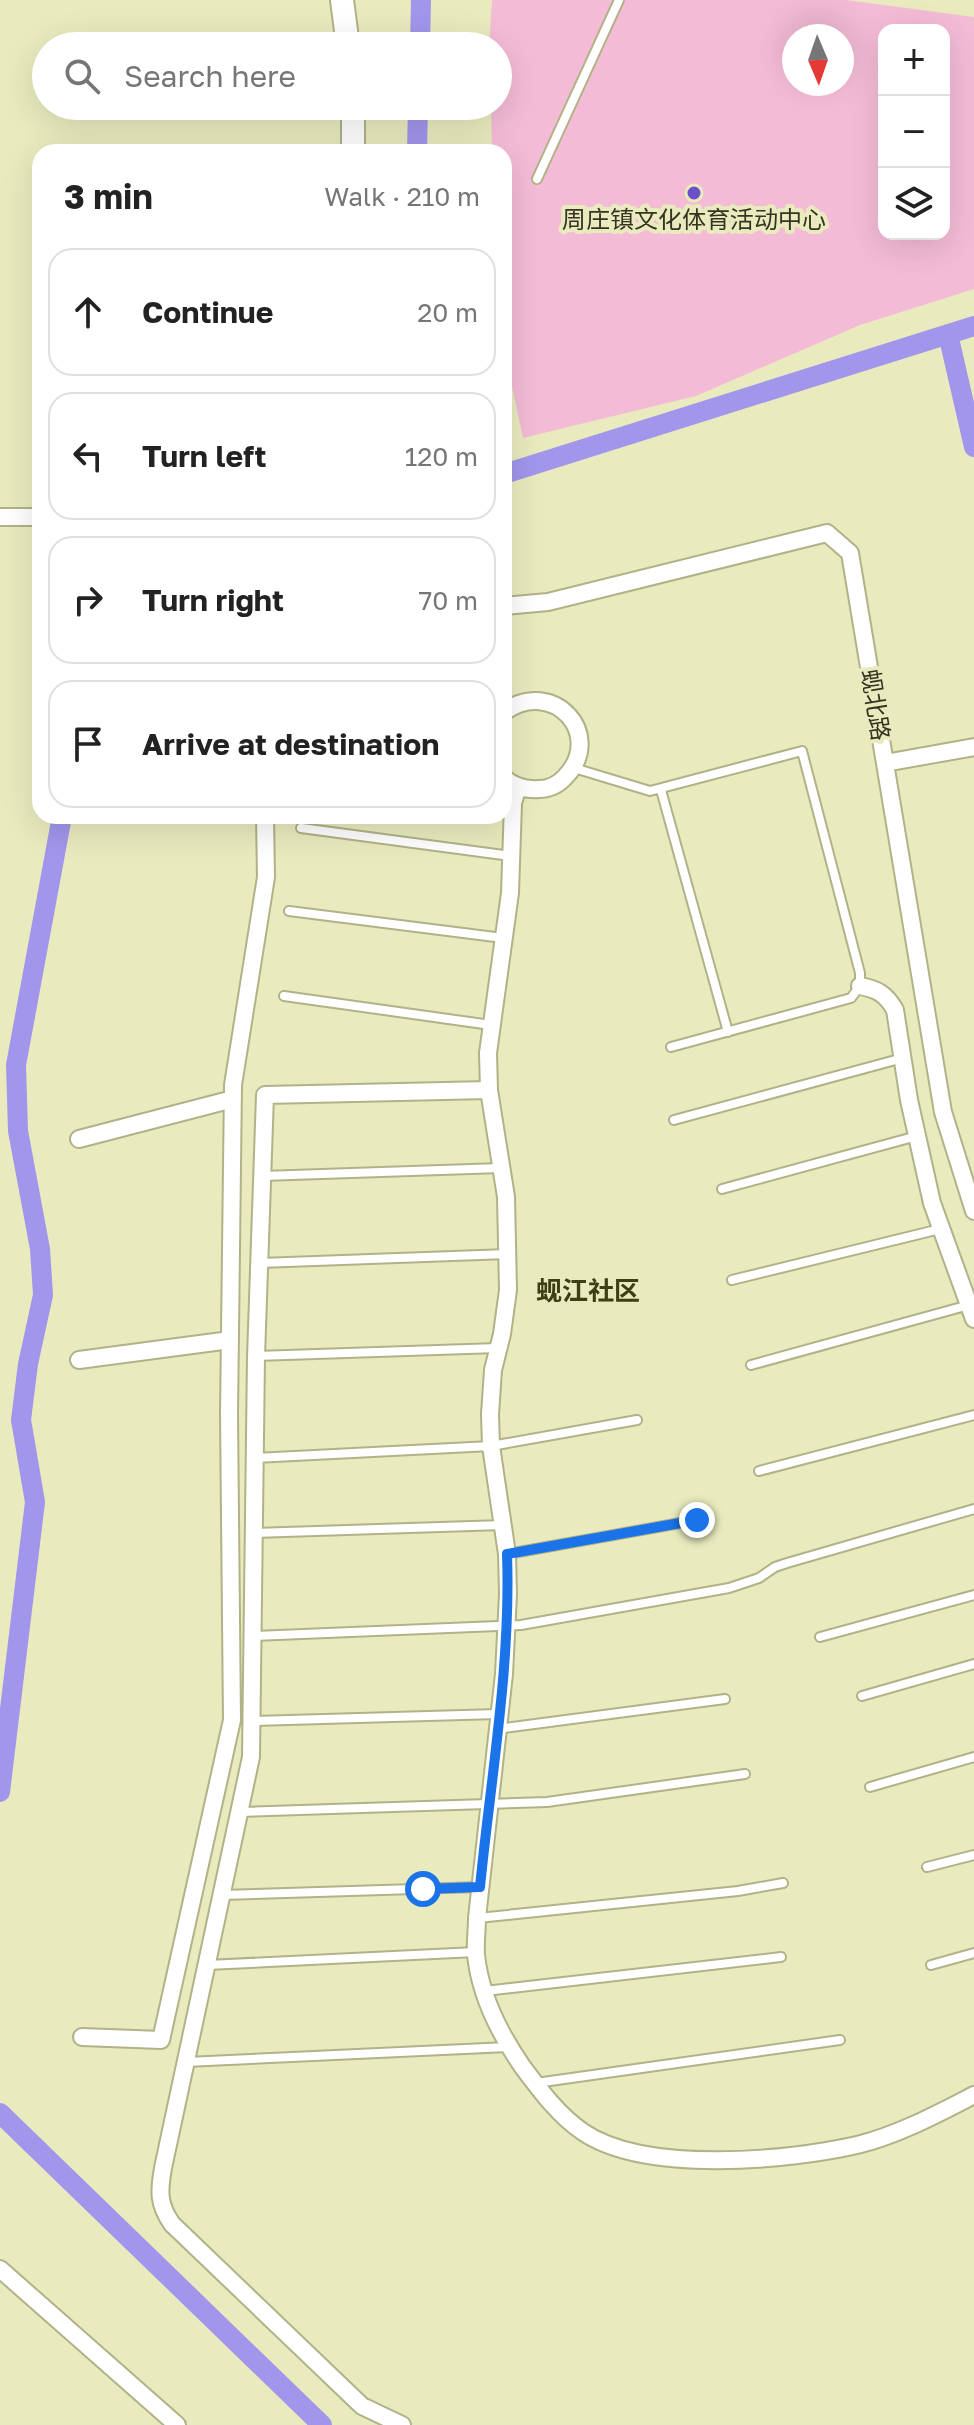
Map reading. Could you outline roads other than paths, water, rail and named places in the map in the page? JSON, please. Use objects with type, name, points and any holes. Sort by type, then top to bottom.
[{"type":"street","points":[[342,0],[346,32]]},
{"type":"street","points":[[353,120],[353,144]]},
{"type":"street","points":[[0,517],[32,517]]},
{"type":"street","name":"蚬北路","points":[[512,605],[548,602],[827,533],[850,553],[943,1112],[974,1211]]},
{"type":"street","points":[[512,706],[535,699],[553,703],[569,715],[578,731],[580,750],[574,768],[561,782],[544,789],[525,789],[512,782]]},
{"type":"street","points":[[885,763],[974,747]]},
{"type":"street","points":[[512,792],[510,893],[488,1053],[489,1090],[506,1197],[508,1290],[490,1393],[491,1446],[507,1554],[508,1594],[504,1674],[477,1918],[476,1952],[485,1991],[508,2047],[557,2110],[585,2134],[643,2153],[713,2161],[759,2159],[859,2144],[903,2129],[974,2095]]},
{"type":"street","points":[[82,2037],[161,2040],[232,1720],[230,1340],[233,1085],[266,877],[265,824]]},
{"type":"street","points":[[860,986],[888,997],[895,1010],[909,1100],[940,1229],[972,1312]]},
{"type":"street","points":[[402,2425],[362,2406],[172,2224],[162,2210],[160,2194],[185,2062],[250,1767],[256,1357],[265,1095],[489,1090]]},
{"type":"street","points":[[79,1139],[233,1099]]},
{"type":"street","points":[[79,1360],[230,1340]]},
{"type":"street","points":[[0,2269],[177,2425]]},
{"type":"lane","points":[[537,179],[619,0]]},
{"type":"lane","points":[[574,768],[650,791],[802,751],[860,973],[860,986],[851,998],[671,1047]]},
{"type":"lane","points":[[661,790],[728,1032]]},
{"type":"lane","points":[[301,828],[512,856]]},
{"type":"lane","points":[[289,911],[503,938]]},
{"type":"lane","points":[[284,996],[491,1025]]},
{"type":"lane","points":[[674,1120],[903,1058]]},
{"type":"lane","points":[[722,1189],[917,1136]]},
{"type":"lane","points":[[262,1176],[502,1168]]},
{"type":"lane","points":[[732,1280],[940,1229]]},
{"type":"lane","points":[[259,1263],[508,1254]]},
{"type":"lane","points":[[751,1365],[972,1312]]},
{"type":"lane","points":[[256,1357],[498,1348]]},
{"type":"lane","points":[[759,1471],[974,1415]]},
{"type":"lane","points":[[254,1458],[491,1446],[637,1420]]},
{"type":"lane","points":[[253,1636],[521,1625],[729,1588],[759,1578],[787,1563],[974,1509]]},
{"type":"lane","points":[[507,1554],[697,1520]]},
{"type":"lane","points":[[253,1533],[503,1525]]},
{"type":"lane","points":[[820,1637],[974,1595]]},
{"type":"lane","points":[[862,1696],[974,1664]]},
{"type":"lane","points":[[253,1721],[498,1721],[725,1699]]},
{"type":"lane","points":[[870,1787],[974,1757]]},
{"type":"lane","points":[[240,1812],[547,1802],[745,1774]]},
{"type":"lane","points":[[927,1867],[974,1855]]},
{"type":"lane","points":[[477,1918],[738,1891],[783,1883]]},
{"type":"lane","points":[[222,1895],[480,1887]]},
{"type":"lane","points":[[206,1965],[476,1952]]},
{"type":"lane","points":[[931,1965],[974,1953]]},
{"type":"lane","points":[[485,1991],[781,1957]]},
{"type":"lane","points":[[535,2083],[840,2040]]},
{"type":"lane","points":[[185,2062],[508,2047]]},
{"type":"waterway","points":[[420,32],[421,0]]},
{"type":"waterway","points":[[417,144],[418,120]]},
{"type":"waterway","points":[[512,471],[974,326]]},
{"type":"waterway","points":[[948,334],[974,447]]},
{"type":"waterway","points":[[0,1792],[35,1502],[21,1420],[28,1364],[43,1295],[40,1249],[18,1131],[16,1065],[61,824]]},
{"type":"waterway","points":[[0,2113],[322,2425]]},
{"type":"place","name":"周庄镇文化体育活动中心","points":[[694,193]]},
{"type":"district","name":"蚬江社区","points":[[588,1291]]}]
